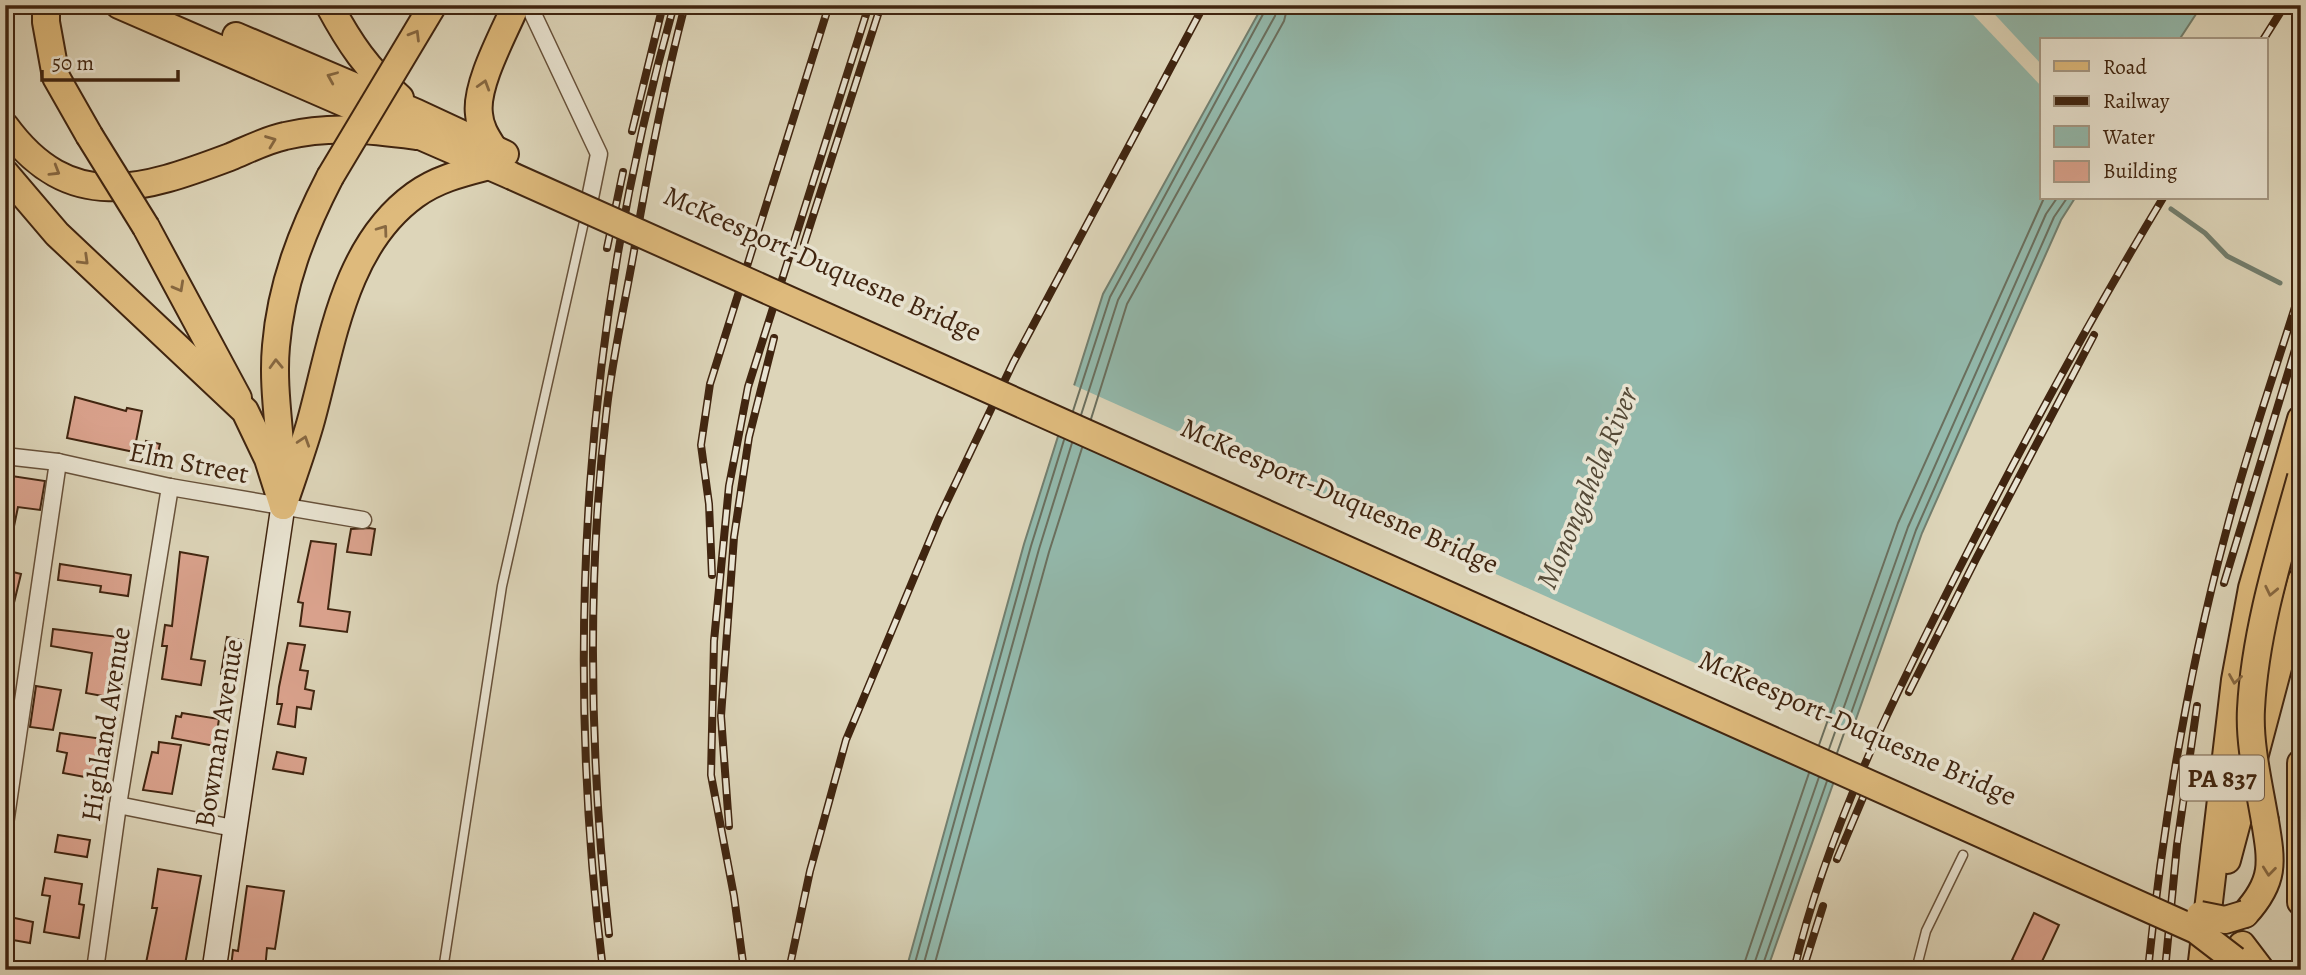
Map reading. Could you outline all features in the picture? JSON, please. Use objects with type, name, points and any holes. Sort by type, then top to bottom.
[{"type":"main road","points":[[119,5],[417,125]]},
{"type":"main road","points":[[162,5],[503,163]]},
{"type":"main road","points":[[328,5],[359,57],[417,125]]},
{"type":"main road","points":[[283,506],[275,347],[289,272],[303,230],[330,177],[433,5]]},
{"type":"main road","points":[[503,163],[484,133],[478,113],[482,88],[524,10]]},
{"type":"main road","points":[[46,13],[56,77],[146,227],[245,411],[268,459],[283,506]]},
{"type":"main road","points":[[5,126],[24,152],[62,177],[100,188],[154,184],[282,136],[336,127],[417,125]]},
{"type":"main road","points":[[283,506],[310,424],[330,338],[355,271],[386,224],[413,196],[443,178],[503,163]]},
{"type":"main road","name":"McKeesport-Duquesne Bridge","points":[[503,163],[2200,915],[2234,961]]},
{"type":"main road","name":"McKeesport-Duquesne Bridge","points":[[503,163],[2196,930],[2234,961],[2261,970]]},
{"type":"main road","points":[[5,173],[57,234],[245,411]]},
{"type":"main road","name":"PA 837","points":[[2201,970],[2231,706],[2252,588],[2301,419]]},
{"type":"main road","points":[[2200,915],[2225,920],[2245,914],[2260,897],[2270,879],[2270,849],[2251,710],[2260,647],[2279,554],[2301,477]]},
{"type":"main road","name":"Bowman Avenue","points":[[214,970],[283,506]]},
{"type":"main road","points":[[2234,961],[2228,853],[2301,582]]},
{"type":"main road","name":"PA 837","points":[[2301,763],[2301,902]]},
{"type":"street","points":[[524,10],[599,154],[589,203]]},
{"type":"street","name":"Elm Street","points":[[5,456],[58,462],[170,487],[363,520]]},
{"type":"street","points":[[5,824],[58,462]]},
{"type":"street","name":"Highland Avenue","points":[[95,970],[118,805],[170,487]]},
{"type":"street","points":[[118,805],[233,828]]},
{"type":"lane","points":[[443,970],[502,586],[589,203]]},
{"type":"lane","points":[[1916,970],[1926,931],[1963,855]]},
{"type":"water","name":"Monongahela River","points":[[1263,5],[2202,5],[2180,38],[2040,38],[2040,200],[2074,200],[2061,220],[1922,533],[1767,970],[906,970],[1024,544],[1103,294]]},
{"type":"pier","points":[[1964,5],[1986,5],[2040,63],[2040,85]]},
{"type":"pier","points":[[1071,384],[1854,734],[1838,781],[1055,433]]},
{"type":"building","points":[[75,397],[126,411],[127,408],[142,411],[134,452],[67,438]]},
{"type":"building","points":[[146,441],[160,444],[156,462],[142,459]]},
{"type":"building","points":[[5,475],[45,481],[40,510],[18,507],[12,536],[5,535]]},
{"type":"building","points":[[351,529],[375,529],[371,555],[347,552]]},
{"type":"building","points":[[311,541],[336,544],[328,609],[350,612],[347,632],[300,626],[303,603],[298,602]]},
{"type":"building","points":[[180,552],[208,557],[191,659],[205,661],[201,685],[162,679],[167,646],[162,646],[165,625],[172,626]]},
{"type":"building","points":[[60,564],[131,575],[128,596],[100,592],[101,586],[58,580]]},
{"type":"building","points":[[5,570],[21,574],[11,615],[5,614]]},
{"type":"building","points":[[53,629],[119,637],[114,673],[123,674],[119,699],[86,693],[92,653],[51,646]]},
{"type":"building","points":[[227,637],[243,640],[237,676],[221,674]]},
{"type":"building","points":[[288,643],[305,645],[300,670],[308,671],[305,689],[314,691],[311,709],[297,707],[295,727],[278,724],[282,704],[277,704],[279,687]]},
{"type":"building","points":[[36,686],[61,690],[53,730],[30,727]]},
{"type":"building","points":[[182,713],[219,719],[215,746],[172,738],[176,716],[181,717]]},
{"type":"building","points":[[60,733],[103,739],[96,779],[63,773],[67,753],[57,751]]},
{"type":"building","points":[[159,742],[181,745],[172,794],[143,790],[152,752],[158,753]]},
{"type":"building","points":[[277,752],[306,758],[303,774],[273,769]]},
{"type":"building","points":[[58,835],[90,840],[87,857],[55,852]]},
{"type":"building","points":[[158,869],[201,876],[184,970],[145,968],[157,908],[152,908]]},
{"type":"building","points":[[45,878],[82,884],[79,904],[84,905],[79,938],[44,932],[50,896],[42,895]]},
{"type":"building","points":[[247,886],[284,891],[275,949],[267,948],[265,970],[231,967],[233,950],[238,951]]},
{"type":"building","points":[[2034,913],[2059,925],[2038,970],[2012,960]]},
{"type":"building","points":[[10,917],[33,922],[30,943],[7,939]]},
{"type":"waterway","points":[[2171,209],[2205,233],[2227,256],[2280,283]]},
{"type":"railway","points":[[632,131],[663,5]]},
{"type":"railway","points":[[603,970],[591,848],[585,727],[584,605],[590,484],[602,363],[620,243],[644,123],[674,5]]},
{"type":"railway","points":[[712,575],[709,504],[701,445],[710,384],[829,5]]},
{"type":"railway","points":[[744,970],[734,896],[711,775],[714,641],[729,486],[748,387],[869,5]]},
{"type":"railway","points":[[804,244],[881,5]]},
{"type":"railway","points":[[789,970],[810,871],[846,740],[939,518],[1013,363],[1204,5]]},
{"type":"railway","points":[[2264,38],[2285,5]]},
{"type":"railway","points":[[609,934],[594,737],[593,605],[600,473],[616,348],[656,129],[684,9]]},
{"type":"railway","points":[[607,248],[623,172]]},
{"type":"railway","points":[[1794,970],[1808,918],[1844,815],[1910,666],[2032,428],[2162,200]]},
{"type":"railway","points":[[2148,970],[2178,749],[2212,585],[2252,440],[2301,288]]},
{"type":"railway","points":[[2224,583],[2301,330]]},
{"type":"railway","points":[[1909,692],[2094,335]]},
{"type":"railway","points":[[729,826],[721,716],[734,537],[749,437],[774,338]]},
{"type":"railway","points":[[2165,970],[2177,845],[2197,706]]},
{"type":"railway","points":[[1837,859],[1867,788]]},
{"type":"railway","points":[[1805,963],[1823,906]]}]
